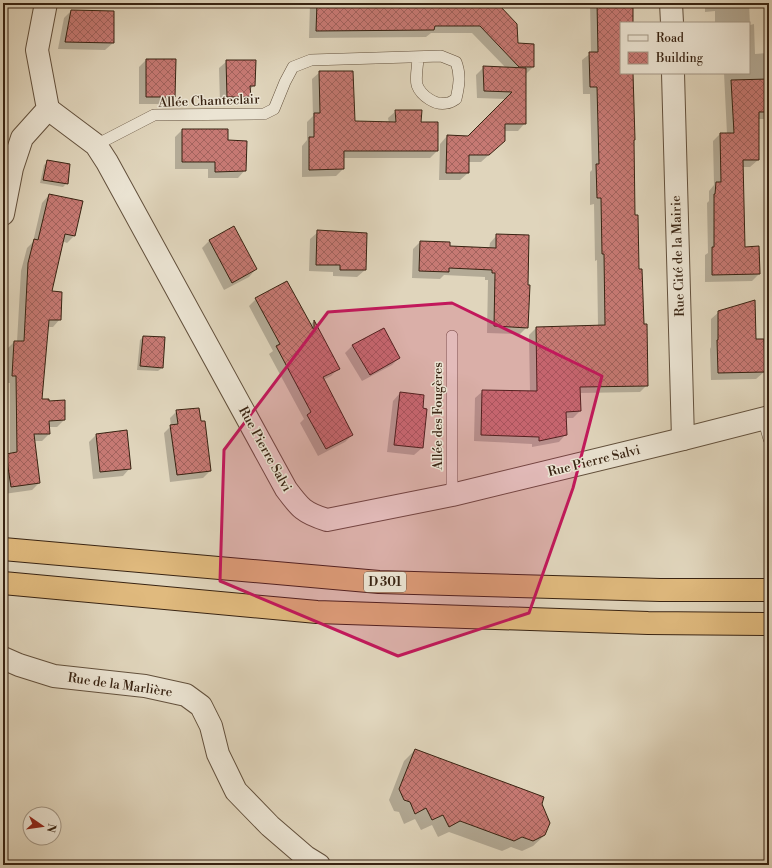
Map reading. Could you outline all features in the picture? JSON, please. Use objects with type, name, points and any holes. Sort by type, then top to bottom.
[{"type":"highway","name":"D 301","points":[[3,548],[379,582],[660,590],[769,590]]},
{"type":"highway","points":[[3,583],[317,612],[648,623],[769,624]]},
{"type":"street","points":[[3,214],[12,168],[22,138],[48,109],[37,50],[46,3]]},
{"type":"street","points":[[671,3],[672,22]]},
{"type":"street","name":"Rue Cité de la Mairie","points":[[673,74],[683,439]]},
{"type":"street","name":"Rue Pierre Salvi","points":[[48,109],[96,145],[107,162],[286,489],[300,508],[313,516],[327,520],[452,495],[766,418]]},
{"type":"street","name":"Rue de la Marlière","points":[[3,658],[19,665],[54,676],[145,686],[186,695],[201,706],[211,726],[218,754],[236,791],[270,826],[306,857],[319,865]]},
{"type":"lane","name":"Allée Chanteclair","points":[[96,145],[154,115],[264,114],[274,109],[293,67],[311,60],[441,56],[456,62],[459,71],[460,86],[456,99],[448,103],[440,104],[432,101],[423,94],[417,85],[418,57]]},
{"type":"lane","name":"Allée des Fougères","points":[[452,336],[452,495]]},
{"type":"lane","points":[[766,418],[769,439]]},
{"type":"highlighted area","points":[[452,303],[602,376],[573,488],[529,613],[398,656],[220,581],[224,450],[328,312]]},
{"type":"building","points":[[317,3],[485,3],[485,6],[500,6],[517,24],[518,43],[534,44],[534,67],[519,67],[480,26],[435,26],[434,30],[316,31]]},
{"type":"building","points":[[597,3],[633,3],[633,22],[620,22],[620,74],[633,74],[635,215],[638,215],[639,269],[642,269],[644,324],[647,324],[648,386],[580,387],[581,411],[566,412],[567,435],[539,441],[539,437],[481,435],[482,390],[537,391],[536,327],[605,325],[604,254],[602,254],[601,198],[597,198],[596,164],[599,164],[597,87],[590,87],[589,52],[598,52]]},
{"type":"building","points":[[71,10],[114,11],[114,43],[65,42]]},
{"type":"building","points":[[146,59],[176,59],[175,97],[146,97]]},
{"type":"building","points":[[226,60],[256,60],[255,86],[250,86],[251,97],[227,97]]},
{"type":"building","points":[[483,66],[526,68],[526,124],[505,124],[505,141],[489,155],[469,155],[469,173],[446,173],[447,135],[468,136],[512,92],[484,91]]},
{"type":"building","points":[[319,71],[353,71],[355,121],[396,122],[395,110],[422,110],[421,122],[438,122],[438,151],[344,151],[344,169],[309,170],[309,137],[314,137],[314,113],[320,113]]},
{"type":"building","points":[[769,79],[769,112],[759,112],[759,160],[743,160],[745,247],[759,246],[760,274],[712,275],[712,247],[714,247],[714,194],[716,182],[721,182],[720,133],[734,133],[731,80]]},
{"type":"building","points":[[182,129],[228,129],[228,140],[247,141],[246,171],[215,172],[215,162],[182,162]]},
{"type":"building","points":[[47,160],[70,164],[68,184],[43,180]]},
{"type":"building","points":[[49,194],[83,201],[75,236],[65,234],[52,291],[62,292],[61,320],[49,320],[42,399],[49,399],[49,401],[65,400],[65,420],[49,421],[50,434],[34,434],[40,483],[11,487],[6,454],[17,452],[16,376],[12,376],[14,341],[24,341],[28,263],[34,239],[38,240]]},
{"type":"building","points":[[234,226],[257,269],[232,283],[209,240]]},
{"type":"building","points":[[317,230],[367,233],[366,270],[340,270],[340,265],[316,265]]},
{"type":"building","points":[[496,234],[529,235],[528,285],[530,285],[528,328],[494,326],[495,273],[492,273],[492,270],[449,268],[449,272],[419,271],[420,241],[450,242],[450,246],[496,248]]},
{"type":"building","points":[[287,281],[314,330],[314,320],[340,369],[323,377],[353,435],[326,449],[307,415],[311,412],[276,346],[280,344],[255,298]]},
{"type":"building","points":[[755,300],[756,339],[764,339],[765,372],[718,373],[718,311]]},
{"type":"building","points":[[384,328],[400,358],[370,375],[352,345]]},
{"type":"building","points":[[143,336],[165,337],[163,368],[140,366]]},
{"type":"building","points":[[400,392],[424,395],[423,408],[427,409],[423,448],[394,445]]},
{"type":"building","points":[[199,408],[201,421],[205,421],[211,471],[177,475],[170,425],[178,424],[176,410]]},
{"type":"building","points":[[127,430],[131,469],[100,472],[96,434]]},
{"type":"building","points":[[415,749],[544,797],[542,804],[550,823],[545,835],[533,841],[522,837],[514,841],[460,821],[449,827],[443,815],[432,820],[426,808],[415,814],[410,802],[404,800],[399,789]]}]
